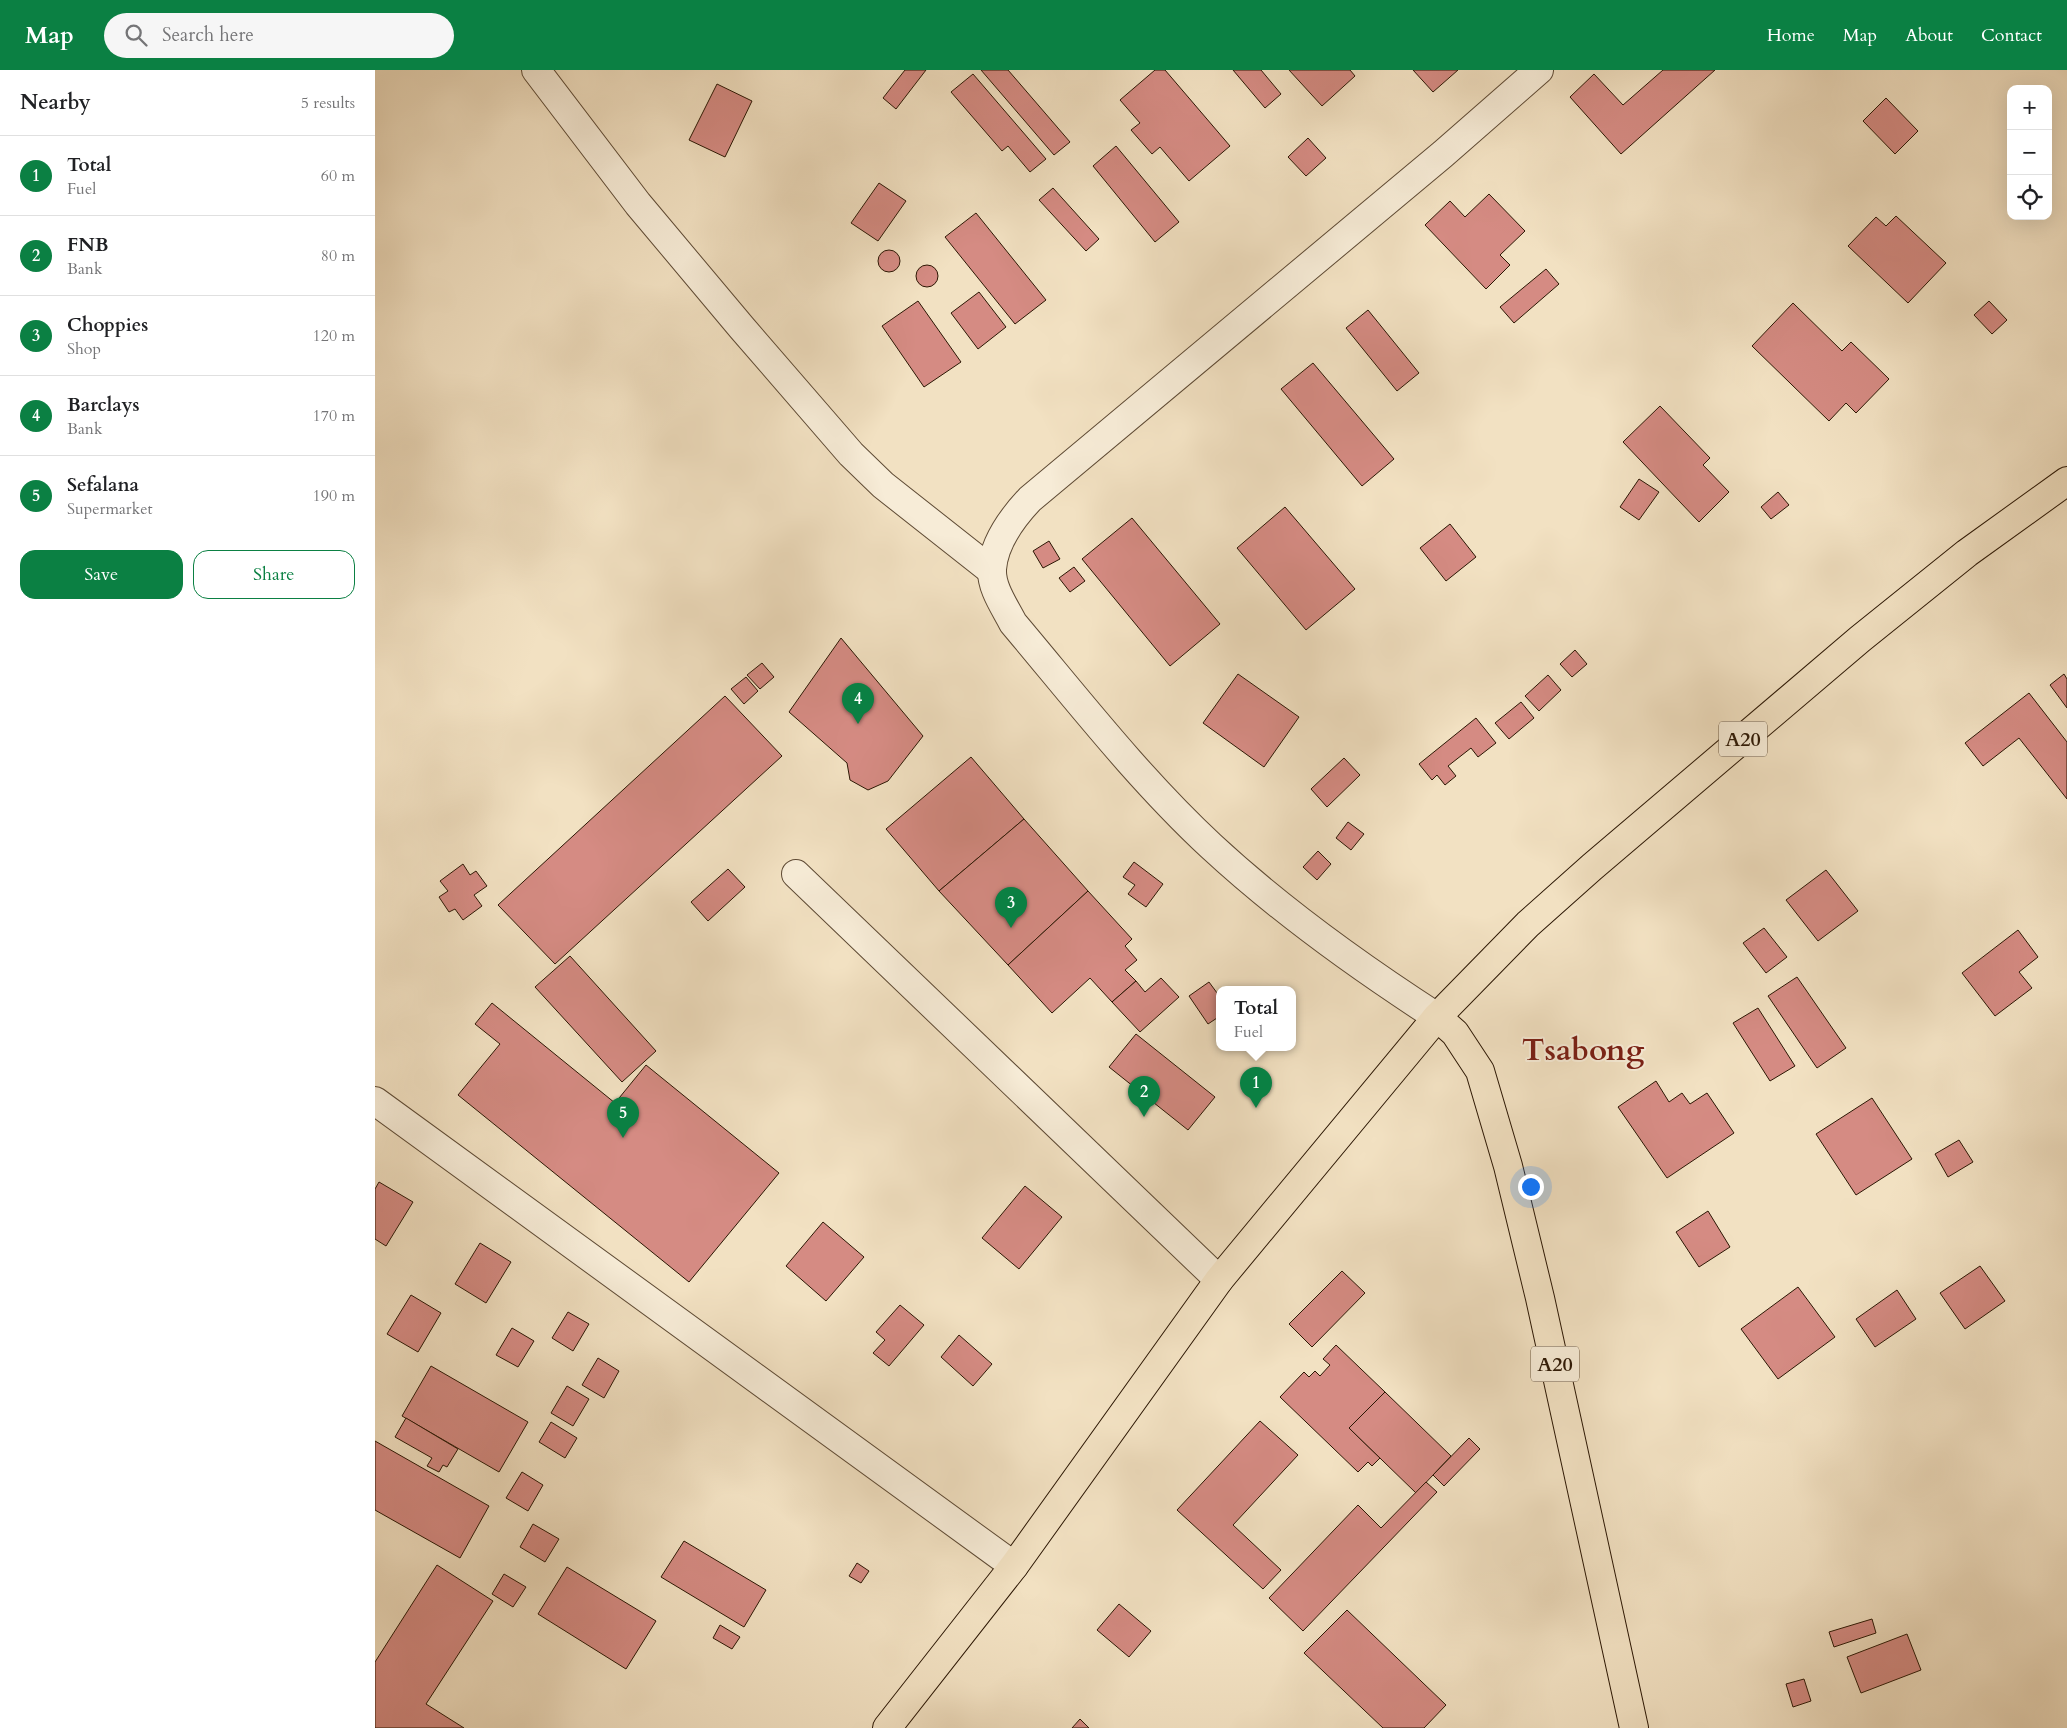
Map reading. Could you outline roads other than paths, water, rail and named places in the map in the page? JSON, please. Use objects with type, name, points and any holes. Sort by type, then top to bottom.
[{"type":"main road","name":"A20","points":[[1634,1728],[1540,1298],[1505,1157],[1480,1071],[1455,1033],[1437,1017],[1528,924],[1592,866],[1859,639],[1967,553],[2067,481]]},
{"type":"main road","points":[[887,1728],[1014,1566],[1219,1280],[1437,1017]]},
{"type":"street","points":[[536,70],[638,204],[851,454],[899,497],[992,571]]},
{"type":"street","points":[[1437,1017],[1354,962],[1267,894],[1211,846],[1137,770],[1013,623],[999,596],[992,571],[996,551],[1015,514],[1030,499],[1443,154],[1539,70]]},
{"type":"street","points":[[796,874],[1219,1280]]},
{"type":"street","points":[[375,1101],[1014,1566]]},
{"type":"place","name":"Barclays","points":[[858,724]]},
{"type":"place","name":"Choppies","points":[[1011,928]]},
{"type":"place","name":"Total","points":[[1256,1108]]},
{"type":"place","name":"FNB","points":[[1144,1117]]},
{"type":"place","name":"Sefalana","points":[[623,1138]]},
{"type":"district","name":"Tsabong","points":[[1583,1049]]}]
